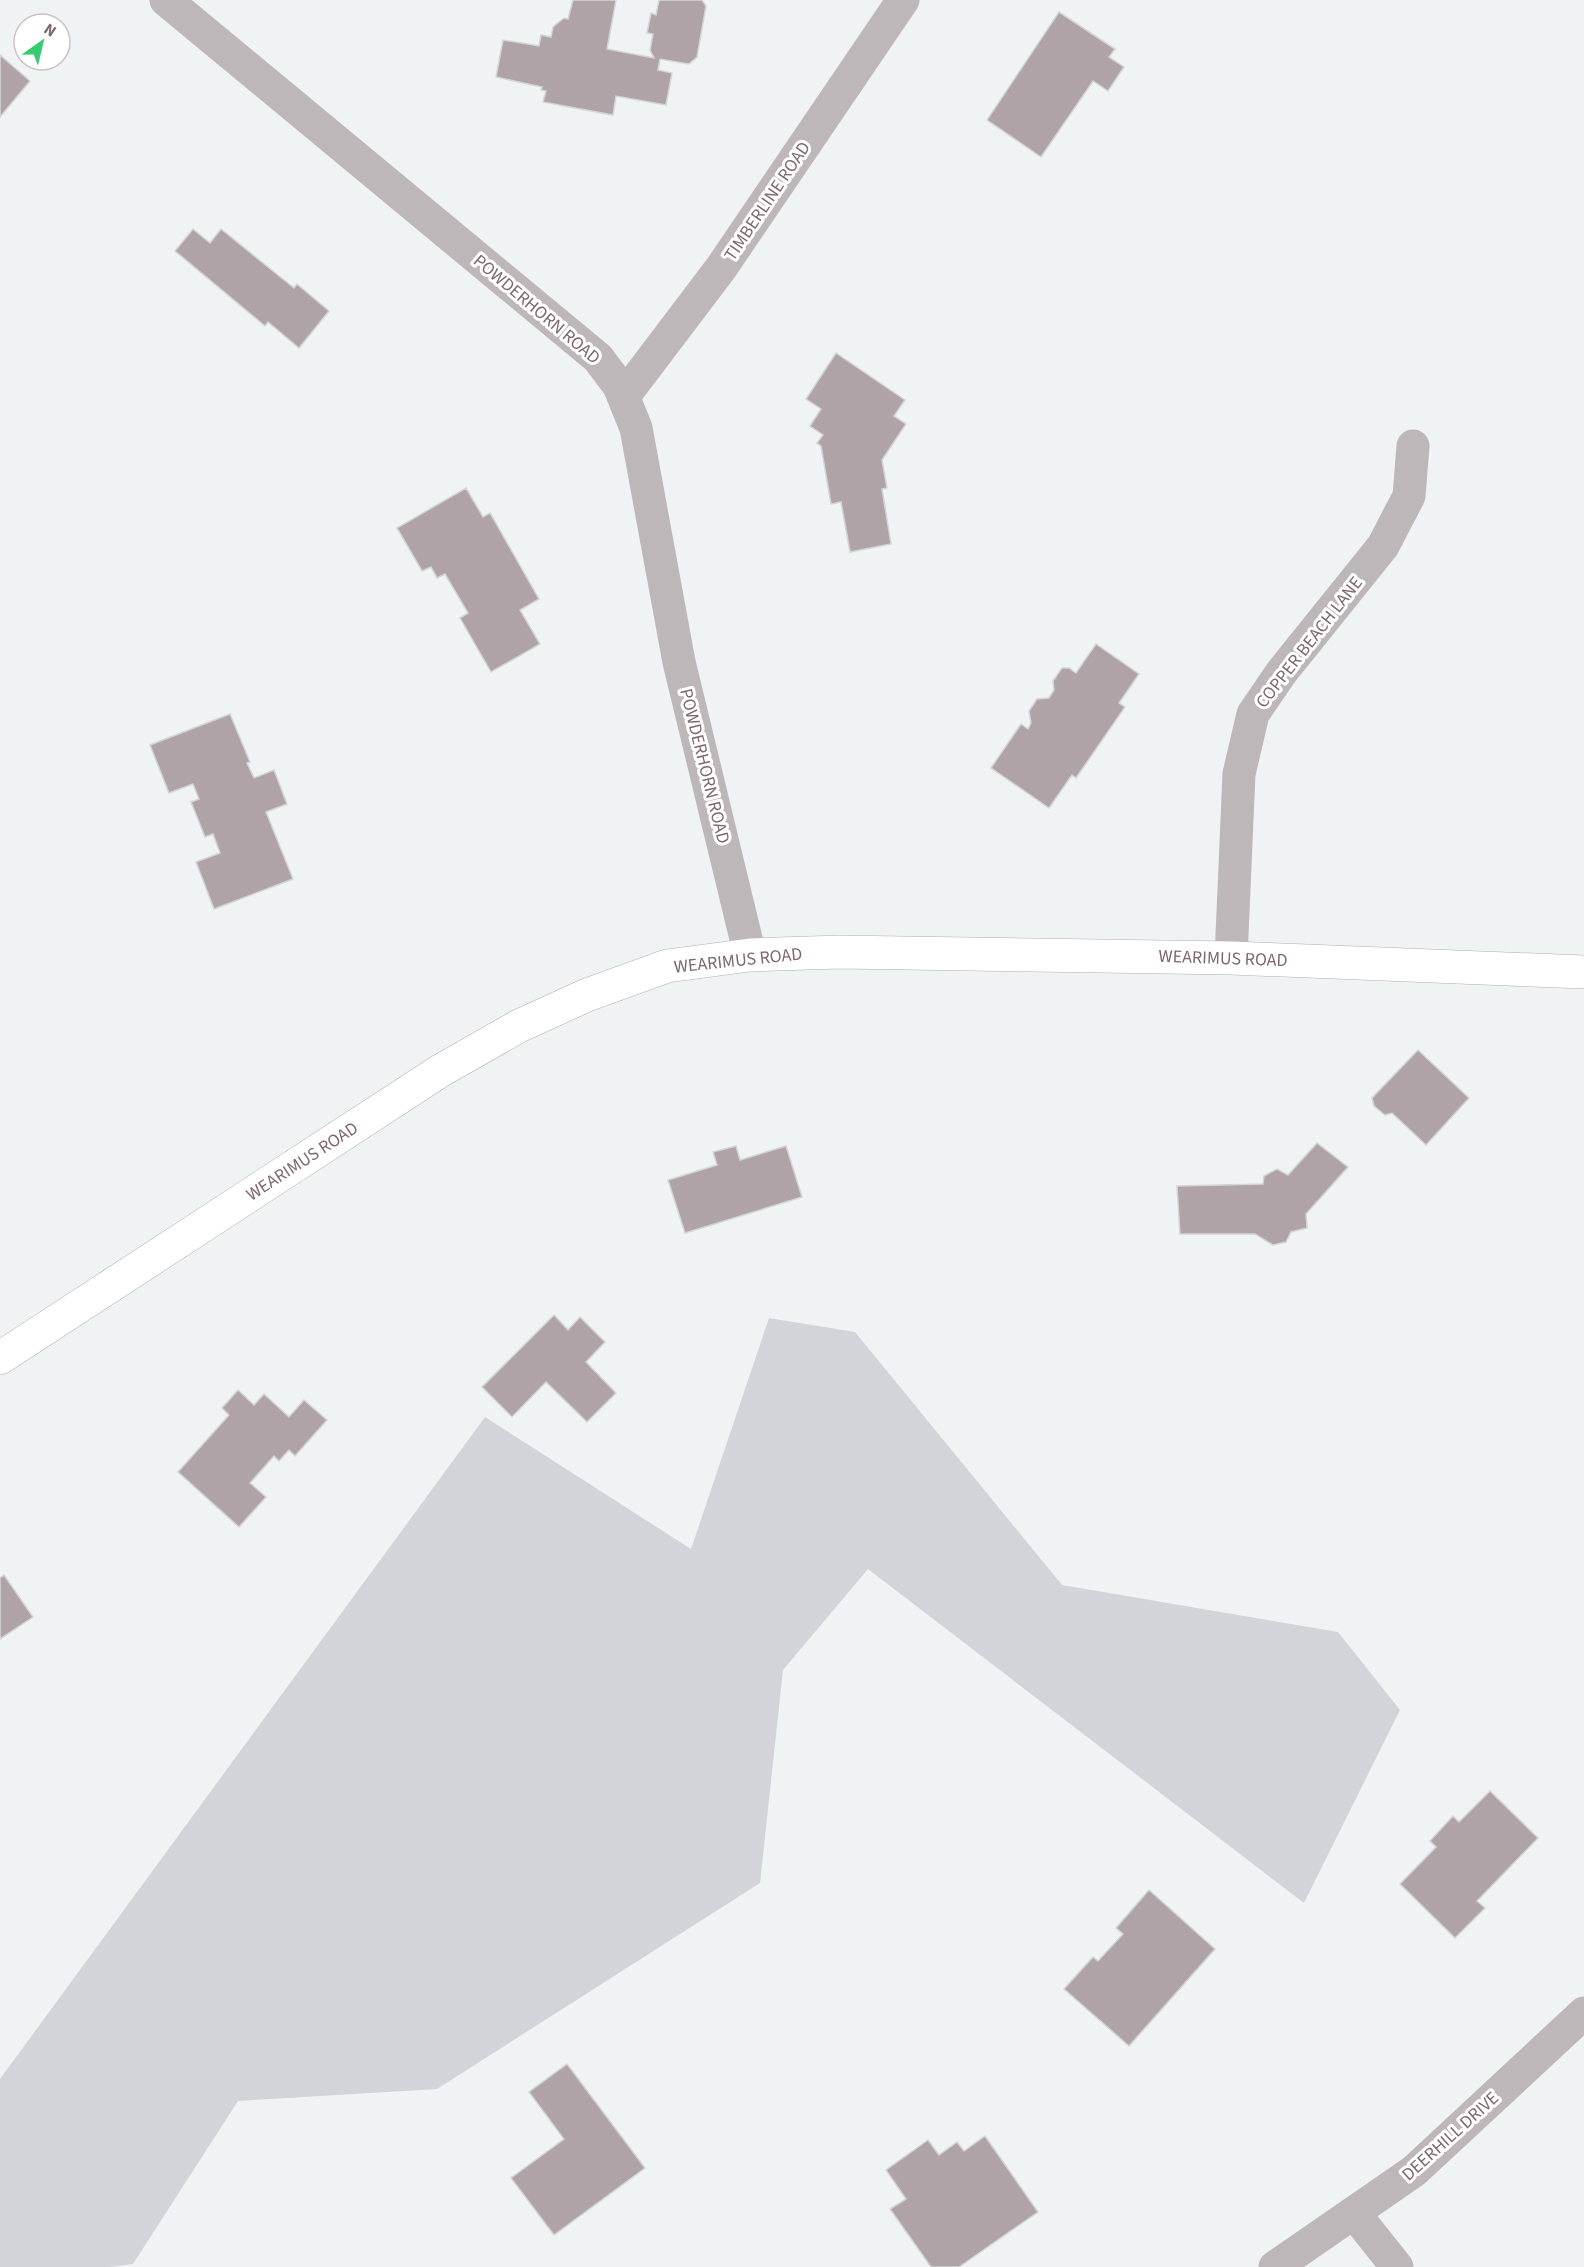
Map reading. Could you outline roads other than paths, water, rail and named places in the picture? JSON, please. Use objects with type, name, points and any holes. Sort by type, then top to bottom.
[{"type":"main road","name":"WEARIMUS ROAD","points":[[0,1358],[440,1071],[519,1026],[587,995],[667,966],[750,956],[840,952],[1230,958],[1584,972]]},
{"type":"street","name":"POWDERHORN ROAD","points":[[166,0],[598,358],[624,396],[636,428],[679,662],[750,956]]},
{"type":"street","name":"TIMBERLINE ROAD","points":[[624,396],[721,268],[903,0]]},
{"type":"street","name":"COPPER BEACH LANE","points":[[1230,958],[1239,774],[1254,714],[1281,673],[1383,546],[1409,496],[1413,446]]},
{"type":"street","name":"DEERHILL DRIVE","points":[[1275,2267],[1414,2171],[1584,2013]]},
{"type":"street","points":[[1354,2213],[1397,2267]]}]
